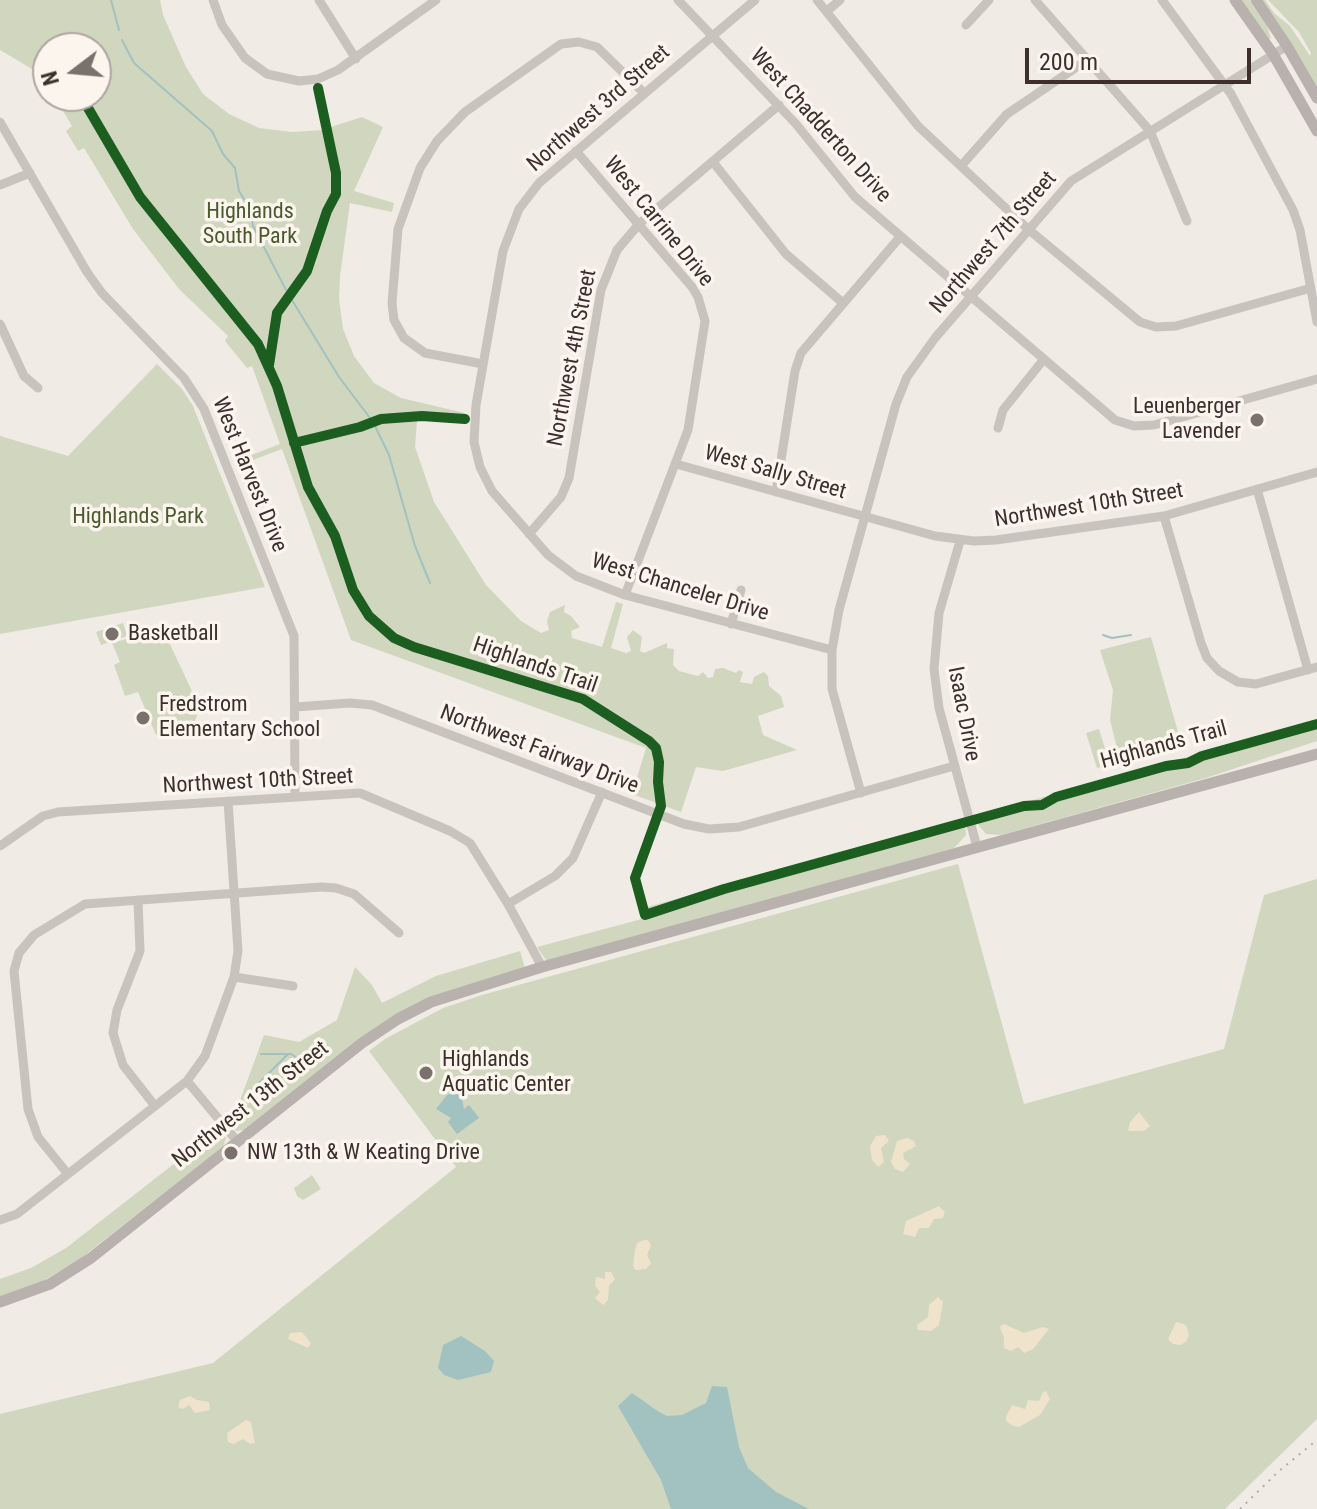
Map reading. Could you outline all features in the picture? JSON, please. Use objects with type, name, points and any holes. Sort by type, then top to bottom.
[{"type":"main road","points":[[1235,0],[1273,54],[1317,131]]},
{"type":"main road","points":[[1256,0],[1317,98]]},
{"type":"main road","points":[[1231,777],[1317,746]]},
{"type":"main road","points":[[1231,777],[1317,754]]},
{"type":"main road","name":"Northwest 13th Street","points":[[0,1302],[30,1293],[68,1273],[362,1043],[398,1019],[445,996],[1231,777]]},
{"type":"street","points":[[213,0],[222,25],[237,50],[267,74],[290,80],[314,80],[330,75],[434,0]]},
{"type":"street","points":[[319,0],[356,59]]},
{"type":"street","name":"West Chadderton Drive","points":[[678,0],[779,105],[849,192],[1106,412],[1125,424],[1154,425],[1317,379]]},
{"type":"street","name":"Northwest 3rd Street","points":[[483,364],[503,251],[513,222],[528,195],[755,0]]},
{"type":"street","points":[[817,0],[908,116],[1028,229],[1128,313],[1152,326],[1176,326],[1311,288]]},
{"type":"street","points":[[827,11],[840,0]]},
{"type":"street","points":[[966,25],[989,0]]},
{"type":"street","points":[[1035,0],[1150,131],[1187,221]]},
{"type":"street","points":[[1162,0],[1225,84],[1293,210],[1300,230],[1317,322]]},
{"type":"street","points":[[483,364],[425,353],[404,338],[394,320],[392,303],[398,229],[420,168],[437,141],[465,112],[561,44],[579,42],[597,47],[644,93]]},
{"type":"street","name":"Northwest 7th Street","points":[[861,793],[832,689],[832,650],[839,610],[896,404],[907,377],[915,363],[1071,181],[1287,46]]},
{"type":"street","points":[[961,166],[1007,114],[1087,60]]},
{"type":"street","name":"Northwest 4th Street","points":[[529,534],[561,497],[566,486],[605,275],[617,250],[639,224],[779,105]]},
{"type":"street","points":[[0,122],[30,173],[0,185]]},
{"type":"street","name":"West Carrine Drive","points":[[576,151],[692,287],[705,321],[690,419],[676,464],[625,595]]},
{"type":"street","points":[[713,162],[786,254],[843,303]]},
{"type":"street","name":"West Harvest Drive","points":[[30,173],[102,293],[184,378],[200,400],[291,625],[296,648],[295,796]]},
{"type":"street","points":[[776,492],[798,361],[809,343],[900,237]]},
{"type":"street","points":[[0,324],[24,376],[38,388]]},
{"type":"street","points":[[998,428],[1003,410],[1044,359]]},
{"type":"street","name":"West Chanceler Drive","points":[[483,364],[473,423],[476,455],[492,491],[548,555],[576,576],[625,595],[832,650]]},
{"type":"street","name":"West Sally Street","points":[[676,464],[865,517]]},
{"type":"street","name":"Northwest 10th Street","points":[[865,517],[960,541],[996,540],[1164,516],[1317,472]]},
{"type":"street","points":[[1164,516],[1201,643],[1211,663],[1227,677],[1256,684],[1312,669],[1257,489]]},
{"type":"street","name":"Isaac Drive","points":[[960,541],[939,613],[934,650],[937,698],[977,847]]},
{"type":"street","points":[[731,624],[741,590]]},
{"type":"street","name":"Northwest Fairway Drive","points":[[295,707],[350,703],[372,705],[684,824],[721,829],[954,766]]},
{"type":"street","points":[[508,904],[555,876],[573,858],[602,792]]},
{"type":"street","name":"Northwest 10th Street","points":[[0,846],[50,813],[360,793],[457,834],[474,848],[542,967]]},
{"type":"street","points":[[0,1220],[17,1214],[187,1081],[205,1056],[234,977],[238,951],[228,801]]},
{"type":"street","points":[[67,1173],[38,1137],[29,1116],[14,980],[19,953],[34,935],[77,907],[94,903],[336,888],[354,894],[399,933]]},
{"type":"street","points":[[138,900],[139,958],[117,1010],[113,1033],[123,1065],[155,1106]]},
{"type":"street","points":[[234,977],[293,986]]},
{"type":"street","points":[[187,1081],[237,1141]]},
{"type":"green space","name":"Highlands South Park","points":[[0,0],[160,0],[163,15],[186,67],[203,94],[229,114],[259,128],[292,132],[323,130],[316,89],[321,88],[331,127],[362,117],[383,127],[354,191],[394,203],[392,212],[350,203],[340,276],[343,329],[354,356],[374,383],[401,398],[465,413],[463,422],[417,420],[415,447],[434,502],[486,585],[521,621],[541,633],[549,630],[547,621],[550,612],[565,605],[564,612],[580,627],[571,631],[572,638],[602,647],[616,602],[623,604],[611,648],[626,653],[631,651],[627,637],[633,630],[642,637],[640,651],[644,653],[667,643],[667,648],[674,649],[673,665],[679,671],[698,676],[703,672],[708,678],[713,677],[715,669],[723,668],[736,673],[739,670],[743,672],[740,682],[752,684],[754,677],[764,672],[768,676],[769,686],[781,696],[784,707],[758,716],[763,735],[797,750],[723,771],[696,767],[681,812],[632,794],[646,748],[351,640],[282,449],[237,466],[236,461],[280,444],[252,366],[247,368],[225,341],[228,336],[179,289],[133,229],[84,148],[78,151],[66,131],[72,126],[64,112],[112,112],[112,32],[32,32],[32,69],[0,50]]},
{"type":"green space","points":[[1240,0],[1249,0],[1267,26],[1271,38],[1269,39]]},
{"type":"green space","points":[[1261,0],[1265,0],[1274,13],[1290,26],[1310,56],[1299,32],[1268,0],[1317,0],[1317,89]]},
{"type":"green space","name":"Highlands Park","points":[[157,364],[182,389],[193,406],[265,587],[0,634],[0,436],[68,456]]},
{"type":"green space","name":"Basketball","points":[[123,623],[127,636],[101,645],[96,632]]},
{"type":"green space","points":[[159,632],[168,640],[197,702],[198,712],[195,721],[156,735],[138,692],[125,696],[114,665],[120,662],[112,643]]},
{"type":"green space","points":[[1151,637],[1182,746],[1121,764],[1110,720],[1113,690],[1100,650]]},
{"type":"green space","points":[[1317,721],[1317,741],[1206,778],[1001,835],[986,834],[976,822],[981,820],[979,815]]},
{"type":"green space","points":[[1099,729],[1110,765],[1097,768],[1086,733]]},
{"type":"green space","points":[[958,821],[959,825],[965,825],[966,835],[954,848],[554,960],[546,960],[537,947],[669,909],[642,915],[632,879],[652,823],[658,826],[638,878],[647,907]]},
{"type":"green space","points":[[958,864],[1024,1104],[1224,1049],[1264,895],[1317,879],[1317,1419],[1225,1509],[0,1509],[0,1414],[213,1363],[456,1167],[369,1051],[385,1039],[443,1008],[482,995]]},
{"type":"green space","points":[[520,951],[525,968],[426,1000],[245,1130],[237,1131],[227,1123],[235,1114],[264,1035],[299,1042],[337,1020],[355,967],[372,985],[382,1003],[436,976]]},
{"type":"green space","points":[[220,1128],[226,1138],[223,1147],[80,1259],[43,1281],[0,1297],[0,1279],[31,1268],[66,1248]]},
{"type":"green space","points":[[312,1175],[321,1189],[303,1200],[294,1188]]},
{"type":"sand","points":[[1139,1112],[1150,1126],[1144,1131],[1128,1131],[1130,1122]]},
{"type":"sand","points":[[885,1135],[889,1141],[881,1148],[884,1162],[878,1167],[872,1160],[870,1146],[876,1136]]},
{"type":"sand","points":[[907,1138],[914,1141],[916,1146],[903,1153],[910,1164],[903,1172],[895,1169],[891,1162],[897,1141]]},
{"type":"sand","points":[[939,1206],[945,1212],[943,1218],[934,1219],[929,1228],[919,1228],[915,1237],[903,1234],[906,1221]]},
{"type":"sand","points":[[644,1240],[651,1245],[647,1255],[651,1263],[646,1269],[636,1270],[633,1266],[635,1250],[637,1243]]},
{"type":"sand","points":[[605,1272],[611,1272],[615,1279],[609,1286],[608,1300],[603,1305],[595,1298],[600,1292],[595,1285],[596,1277],[605,1279]]},
{"type":"sand","points":[[938,1297],[943,1302],[939,1325],[931,1331],[918,1330],[917,1325],[928,1317],[929,1305]]},
{"type":"sand","points":[[1176,1322],[1186,1325],[1189,1335],[1186,1342],[1180,1345],[1168,1339]]},
{"type":"sand","points":[[1004,1324],[1024,1333],[1043,1327],[1049,1329],[1033,1349],[1024,1353],[1018,1347],[1011,1351],[1004,1348],[1000,1327]]},
{"type":"sand","points":[[302,1332],[311,1343],[308,1348],[288,1339],[290,1333]]},
{"type":"sand","points":[[1046,1391],[1050,1399],[1040,1415],[1019,1427],[1006,1421],[1012,1405],[1025,1409],[1028,1400],[1039,1401]]},
{"type":"sand","points":[[190,1396],[209,1402],[210,1410],[195,1413],[189,1405],[183,1409],[178,1407],[180,1400]]},
{"type":"sand","points":[[246,1420],[251,1422],[255,1443],[250,1444],[243,1439],[234,1444],[228,1442],[227,1433]]},
{"type":"water","points":[[460,1088],[464,1109],[469,1105],[479,1118],[457,1134],[448,1122],[451,1118],[436,1109],[447,1095]]},
{"type":"water","points":[[461,1336],[485,1351],[494,1361],[491,1372],[458,1380],[444,1375],[438,1368],[443,1345]]},
{"type":"water","points":[[712,1386],[727,1387],[739,1447],[748,1468],[776,1492],[809,1509],[671,1509],[661,1480],[618,1406],[632,1393],[667,1416],[682,1415],[706,1403]]},
{"type":"waterway","points":[[111,0],[119,30]]},
{"type":"waterway","points":[[122,40],[134,63],[212,131],[223,154],[235,168],[239,191],[249,207],[253,226],[286,290]]},
{"type":"waterway","points":[[292,300],[339,377],[370,418]]},
{"type":"waterway","points":[[375,426],[389,455],[415,546],[430,583]]},
{"type":"waterway","points":[[1103,635],[1112,638],[1131,635]]},
{"type":"waterway","points":[[261,1054],[291,1054],[296,1057]]},
{"type":"waterway","points":[[245,1097],[288,1054]]},
{"type":"railway","points":[[1240,1509],[1317,1440]]},
{"type":"cycle path","points":[[269,365],[277,313],[307,271],[327,211],[336,194],[336,173],[318,88]]},
{"type":"cycle path","name":"Highlands Trail","points":[[90,112],[140,197],[258,344],[277,386],[308,487],[335,536],[353,590],[369,616],[394,638],[414,647],[583,699],[656,748],[661,806],[635,878],[645,915],[724,889],[1024,806],[1042,805],[1056,797],[1166,766],[1188,763],[1202,756],[1317,724]]},
{"type":"cycle path","points":[[294,443],[381,419],[422,416],[465,419]]},
{"type":"place","name":"Leuenberger Lavender","points":[[1257,420]]},
{"type":"place","name":"Basketball","points":[[112,634]]},
{"type":"place","name":"Fredstrom Elementary School","points":[[143,718]]},
{"type":"place","name":"Highlands Aquatic Center","points":[[426,1073]]},
{"type":"place","name":"NW 13th & W Keating Drive","points":[[231,1153]]}]
